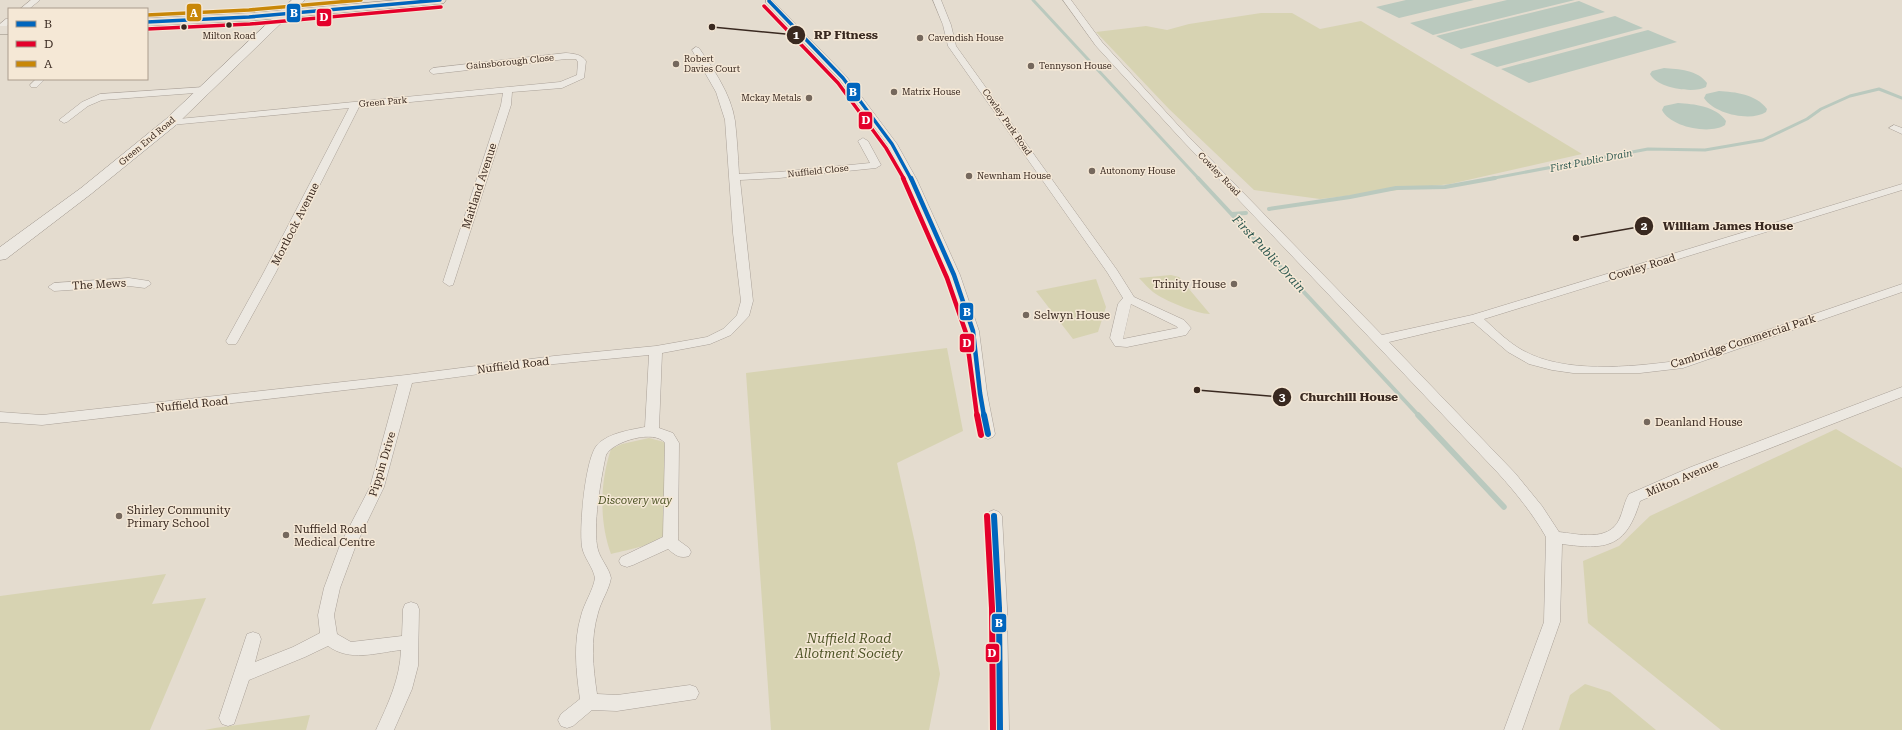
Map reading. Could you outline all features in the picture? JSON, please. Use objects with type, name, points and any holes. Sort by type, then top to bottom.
[{"type":"main road","points":[[148,22],[284,14],[440,0]]},
{"type":"street","points":[[25,8],[36,0]]},
{"type":"street","name":"Green End Road","points":[[0,255],[86,191],[171,122],[299,0]]},
{"type":"street","name":"Cowley Park Road","points":[[937,0],[947,25],[952,46],[1113,272],[1128,299]]},
{"type":"street","name":"Cowley Road","points":[[1067,0],[1098,44],[1179,132],[1380,340],[1527,496],[1546,521],[1554,537]]},
{"type":"street","points":[[769,1],[843,78],[892,144],[912,180],[954,275],[973,331],[980,393],[988,434]]},
{"type":"street","points":[[0,29],[8,22]]},
{"type":"street","name":"Nuffield Road","points":[[0,417],[42,420],[406,379],[554,360],[656,350],[710,340],[727,332],[743,316],[747,301],[734,177],[730,120],[727,103],[713,76],[696,50]]},
{"type":"street","name":"Gainsborough Close","points":[[433,71],[566,56],[578,57],[582,61],[582,64]]},
{"type":"street","name":"Green Park","points":[[171,122],[566,84],[581,76],[582,64]]},
{"type":"street","points":[[64,120],[90,101],[100,97],[205,90]]},
{"type":"street","name":"Maitland Avenue","points":[[449,282],[506,105],[508,90]]},
{"type":"street","name":"Mortlock Avenue","points":[[232,342],[265,282],[355,105]]},
{"type":"street","points":[[53,120],[77,120]]},
{"type":"street","name":"Nuffield Close","points":[[734,177],[779,175],[876,165],[863,141]]},
{"type":"street","name":"Cowley Road","points":[[1380,340],[1475,318],[1902,187]]},
{"type":"street","name":"The Mews","points":[[54,287],[129,282],[145,284]]},
{"type":"street","name":"Cambridge Commercial Park","points":[[1475,318],[1518,353],[1538,362],[1560,368],[1579,370],[1659,368],[1685,362],[1902,288]]},
{"type":"street","points":[[1128,299],[1180,324],[1185,328],[1182,332],[1127,343],[1119,343],[1116,338],[1124,304],[1128,299]]},
{"type":"street","points":[[652,431],[656,350]]},
{"type":"street","name":"Pippin Drive","points":[[329,637],[326,615],[332,588],[348,545],[377,488],[406,379]]},
{"type":"street","name":"Milton Avenue","points":[[1554,537],[1587,541],[1610,538],[1622,528],[1634,498],[1696,471],[1902,392]]},
{"type":"street","points":[[589,702],[584,653],[586,628],[592,604],[603,579],[601,569],[594,559],[590,547],[592,493],[597,457],[601,450],[619,438],[652,431],[668,438],[672,443],[671,537],[669,542],[627,561]]},
{"type":"street","points":[[994,516],[999,608],[1000,730]]},
{"type":"street","points":[[1513,730],[1552,622],[1554,537]]},
{"type":"street","points":[[669,542],[683,552]]},
{"type":"street","points":[[385,730],[403,689],[409,666],[411,609]]},
{"type":"street","points":[[242,675],[299,652],[329,637],[337,644],[351,649],[410,642]]},
{"type":"street","points":[[228,718],[253,639]]},
{"type":"street","points":[[567,720],[589,702],[617,703],[690,693]]},
{"type":"green space","points":[[1261,13],[1292,13],[1320,29],[1361,21],[1582,154],[1450,184],[1320,199],[1254,190],[1169,109],[1096,32],[1146,26],[1167,30],[1189,24]]},
{"type":"green space","points":[[1171,275],[1179,277],[1210,314],[1189,309],[1164,299],[1153,292],[1139,278]]},
{"type":"green space","points":[[1096,279],[1106,307],[1098,332],[1073,339],[1036,291]]},
{"type":"green space","name":"Nuffield Road Allotment Society","points":[[947,348],[963,431],[897,463],[915,543],[940,674],[929,730],[771,730],[746,373]]},
{"type":"green space","points":[[1836,429],[1902,468],[1902,730],[1721,730],[1588,623],[1583,561],[1619,546],[1650,516]]},
{"type":"green space","name":"Discovery way","points":[[649,438],[664,442],[667,455],[667,532],[662,537],[649,544],[611,554],[604,528],[602,502],[607,462],[611,449],[622,444]]},
{"type":"green space","points":[[166,574],[152,604],[206,598],[150,730],[0,730],[0,596]]},
{"type":"green space","points":[[1585,684],[1610,692],[1656,730],[1559,730],[1570,695]]},
{"type":"green space","points":[[310,715],[306,730],[205,730],[215,728]]},
{"type":"shaded area","points":[[1406,0],[1474,0],[1399,18],[1376,7]]},
{"type":"shaded area","points":[[1507,0],[1575,0],[1433,35],[1410,23]]},
{"type":"shaded area","points":[[1579,1],[1605,12],[1461,49],[1436,36]]},
{"type":"shaded area","points":[[1615,16],[1643,28],[1497,67],[1470,54]]},
{"type":"shaded area","points":[[1648,30],[1677,42],[1529,83],[1501,69]]},
{"type":"shaded area","points":[[1664,68],[1687,71],[1698,75],[1707,83],[1706,87],[1693,90],[1684,90],[1660,83],[1650,74],[1652,71]]},
{"type":"shaded area","points":[[1719,91],[1738,93],[1751,97],[1767,109],[1766,112],[1759,115],[1742,116],[1724,112],[1709,104],[1704,98],[1706,94]]},
{"type":"shaded area","points":[[1678,103],[1698,105],[1711,109],[1722,116],[1726,121],[1725,125],[1718,128],[1701,129],[1681,125],[1666,116],[1662,110],[1664,106]]},
{"type":"waterway","name":"First Public Drain","points":[[1033,0],[1199,179]]},
{"type":"waterway","name":"First Public Drain","points":[[1489,179],[1648,149],[1705,150],[1763,140],[1807,119],[1821,109],[1850,96],[1879,89],[1902,98]]},
{"type":"waterway","name":"First Public Drain","points":[[1198,178],[1419,416]]},
{"type":"waterway","name":"First Public Drain","points":[[1269,209],[1350,197],[1396,188],[1445,187],[1495,178]]},
{"type":"waterway","points":[[1232,214],[1246,213]]},
{"type":"waterway","name":"First Public Drain","points":[[1418,415],[1504,507]]},
{"type":"transit line","name":"A","points":[[148,15],[249,10],[361,0]]},
{"type":"transit line","name":"B","points":[[148,22],[249,17],[440,0]]},
{"type":"transit line","name":"B","points":[[769,1],[843,78],[892,144],[912,180],[954,275],[973,331],[980,393],[988,434]]},
{"type":"transit line","name":"D","points":[[764,6],[838,83],[886,148],[906,183],[947,278],[966,333],[973,394],[981,435]]},
{"type":"transit line","name":"D","points":[[148,29],[250,24],[441,7]]},
{"type":"transit line","name":"D","points":[[987,516],[992,608],[993,730]]},
{"type":"transit line","name":"B","points":[[994,516],[999,608],[1000,730]]},
{"type":"place","name":"Milton Road","points":[[229,25]]},
{"type":"place","name":"RP Fitness","points":[[712,27]]},
{"type":"place","name":"Cavendish House","points":[[920,38]]},
{"type":"place","name":"Robert Davies Court","points":[[676,64]]},
{"type":"place","name":"Tennyson House","points":[[1031,66]]},
{"type":"place","name":"Matrix House","points":[[894,92]]},
{"type":"place","name":"Mckay Metals","points":[[809,98]]},
{"type":"place","name":"Autonomy House","points":[[1092,171]]},
{"type":"place","name":"Newnham House","points":[[969,176]]},
{"type":"place","name":"William James House","points":[[1576,238]]},
{"type":"place","name":"Trinity House","points":[[1234,284]]},
{"type":"place","name":"Selwyn House","points":[[1026,315]]},
{"type":"place","name":"Churchill House","points":[[1197,390]]},
{"type":"place","name":"Deanland House","points":[[1647,422]]},
{"type":"place","name":"Shirley Community Primary School","points":[[119,516]]},
{"type":"place","name":"Nuffield Road Medical Centre","points":[[286,535]]}]
